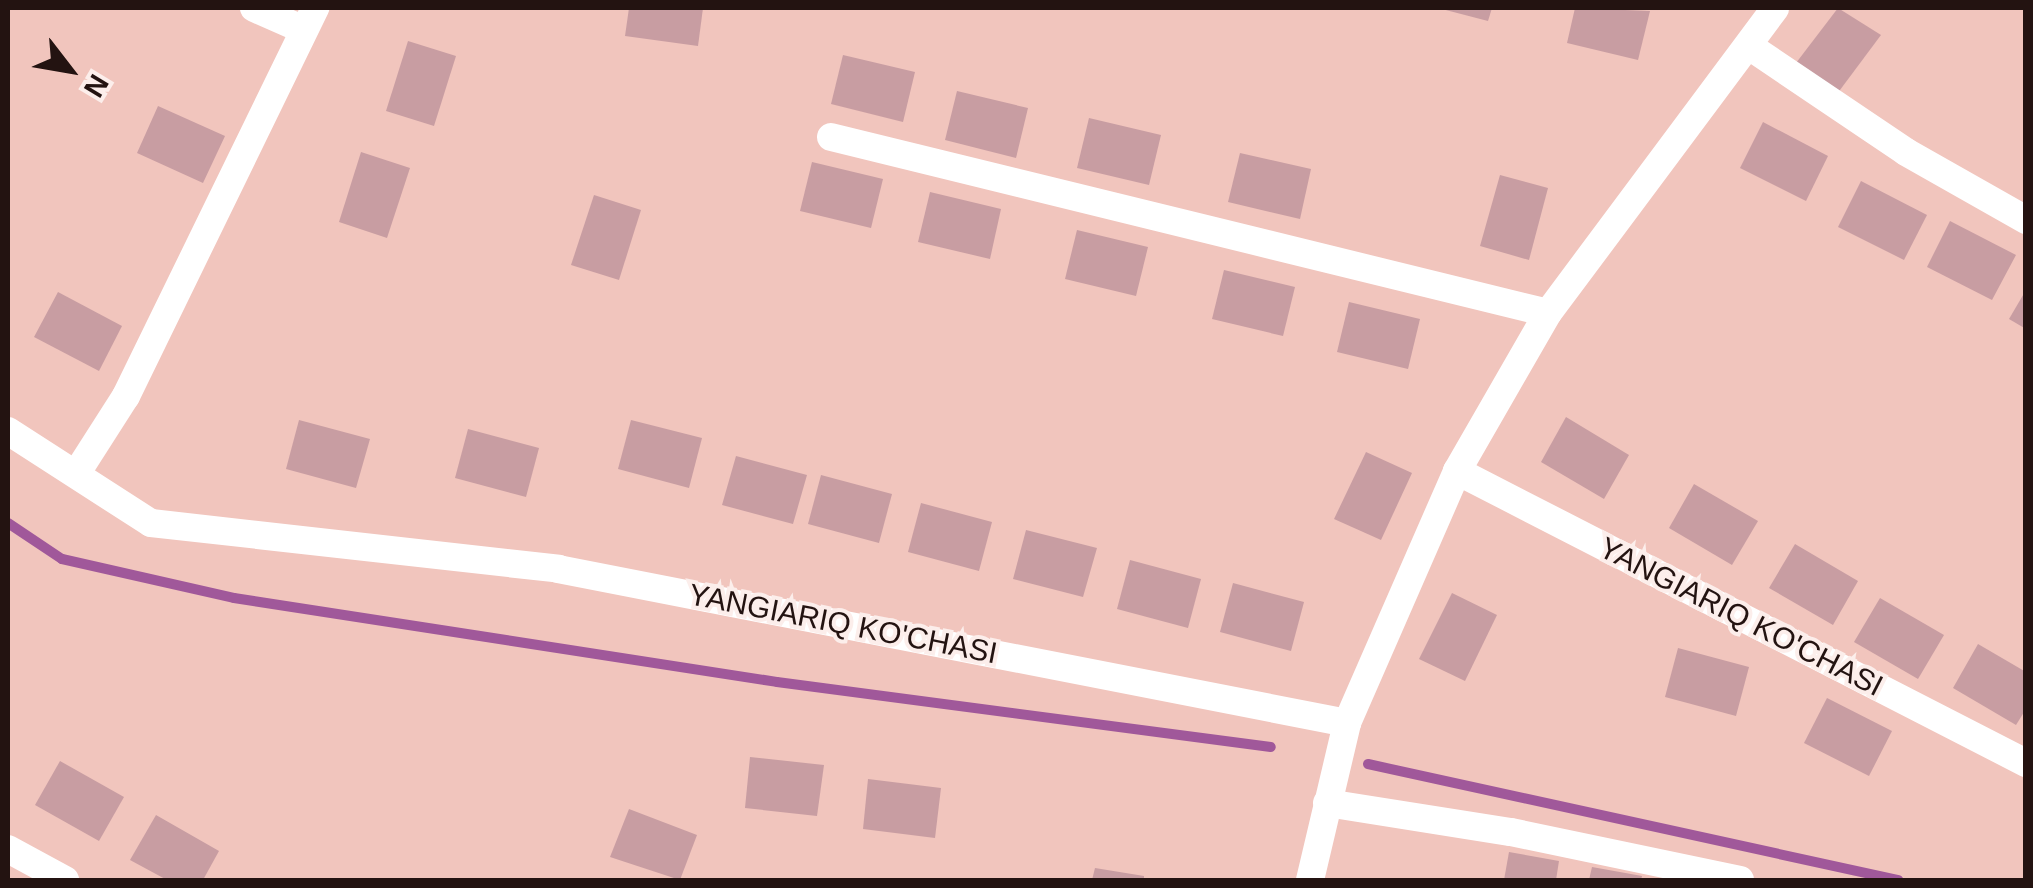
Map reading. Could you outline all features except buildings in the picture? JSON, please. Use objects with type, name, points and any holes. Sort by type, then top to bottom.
[{"type":"street","points":[[78,471],[126,396],[308,18],[254,8]]},
{"type":"street","points":[[1310,880],[1347,723],[1457,470],[1548,314],[1775,8]]},
{"type":"street","points":[[1749,46],[1906,152],[2026,220]]},
{"type":"street","points":[[831,137],[1548,314]]},
{"type":"street","name":"YANGIARIQ KO'CHASI","points":[[8,431],[78,471],[152,522],[558,569],[1347,723]]},
{"type":"street","name":"YANGIARIQ KO'CHASI","points":[[1457,470],[2026,763]]},
{"type":"street","points":[[1327,803],[1511,832],[1740,880]]},
{"type":"street","points":[[8,849],[65,880]]},
{"type":"waterway","points":[[8,523],[62,559],[234,598],[777,682],[1271,747]]},
{"type":"waterway","points":[[1368,764],[1898,880]]}]
